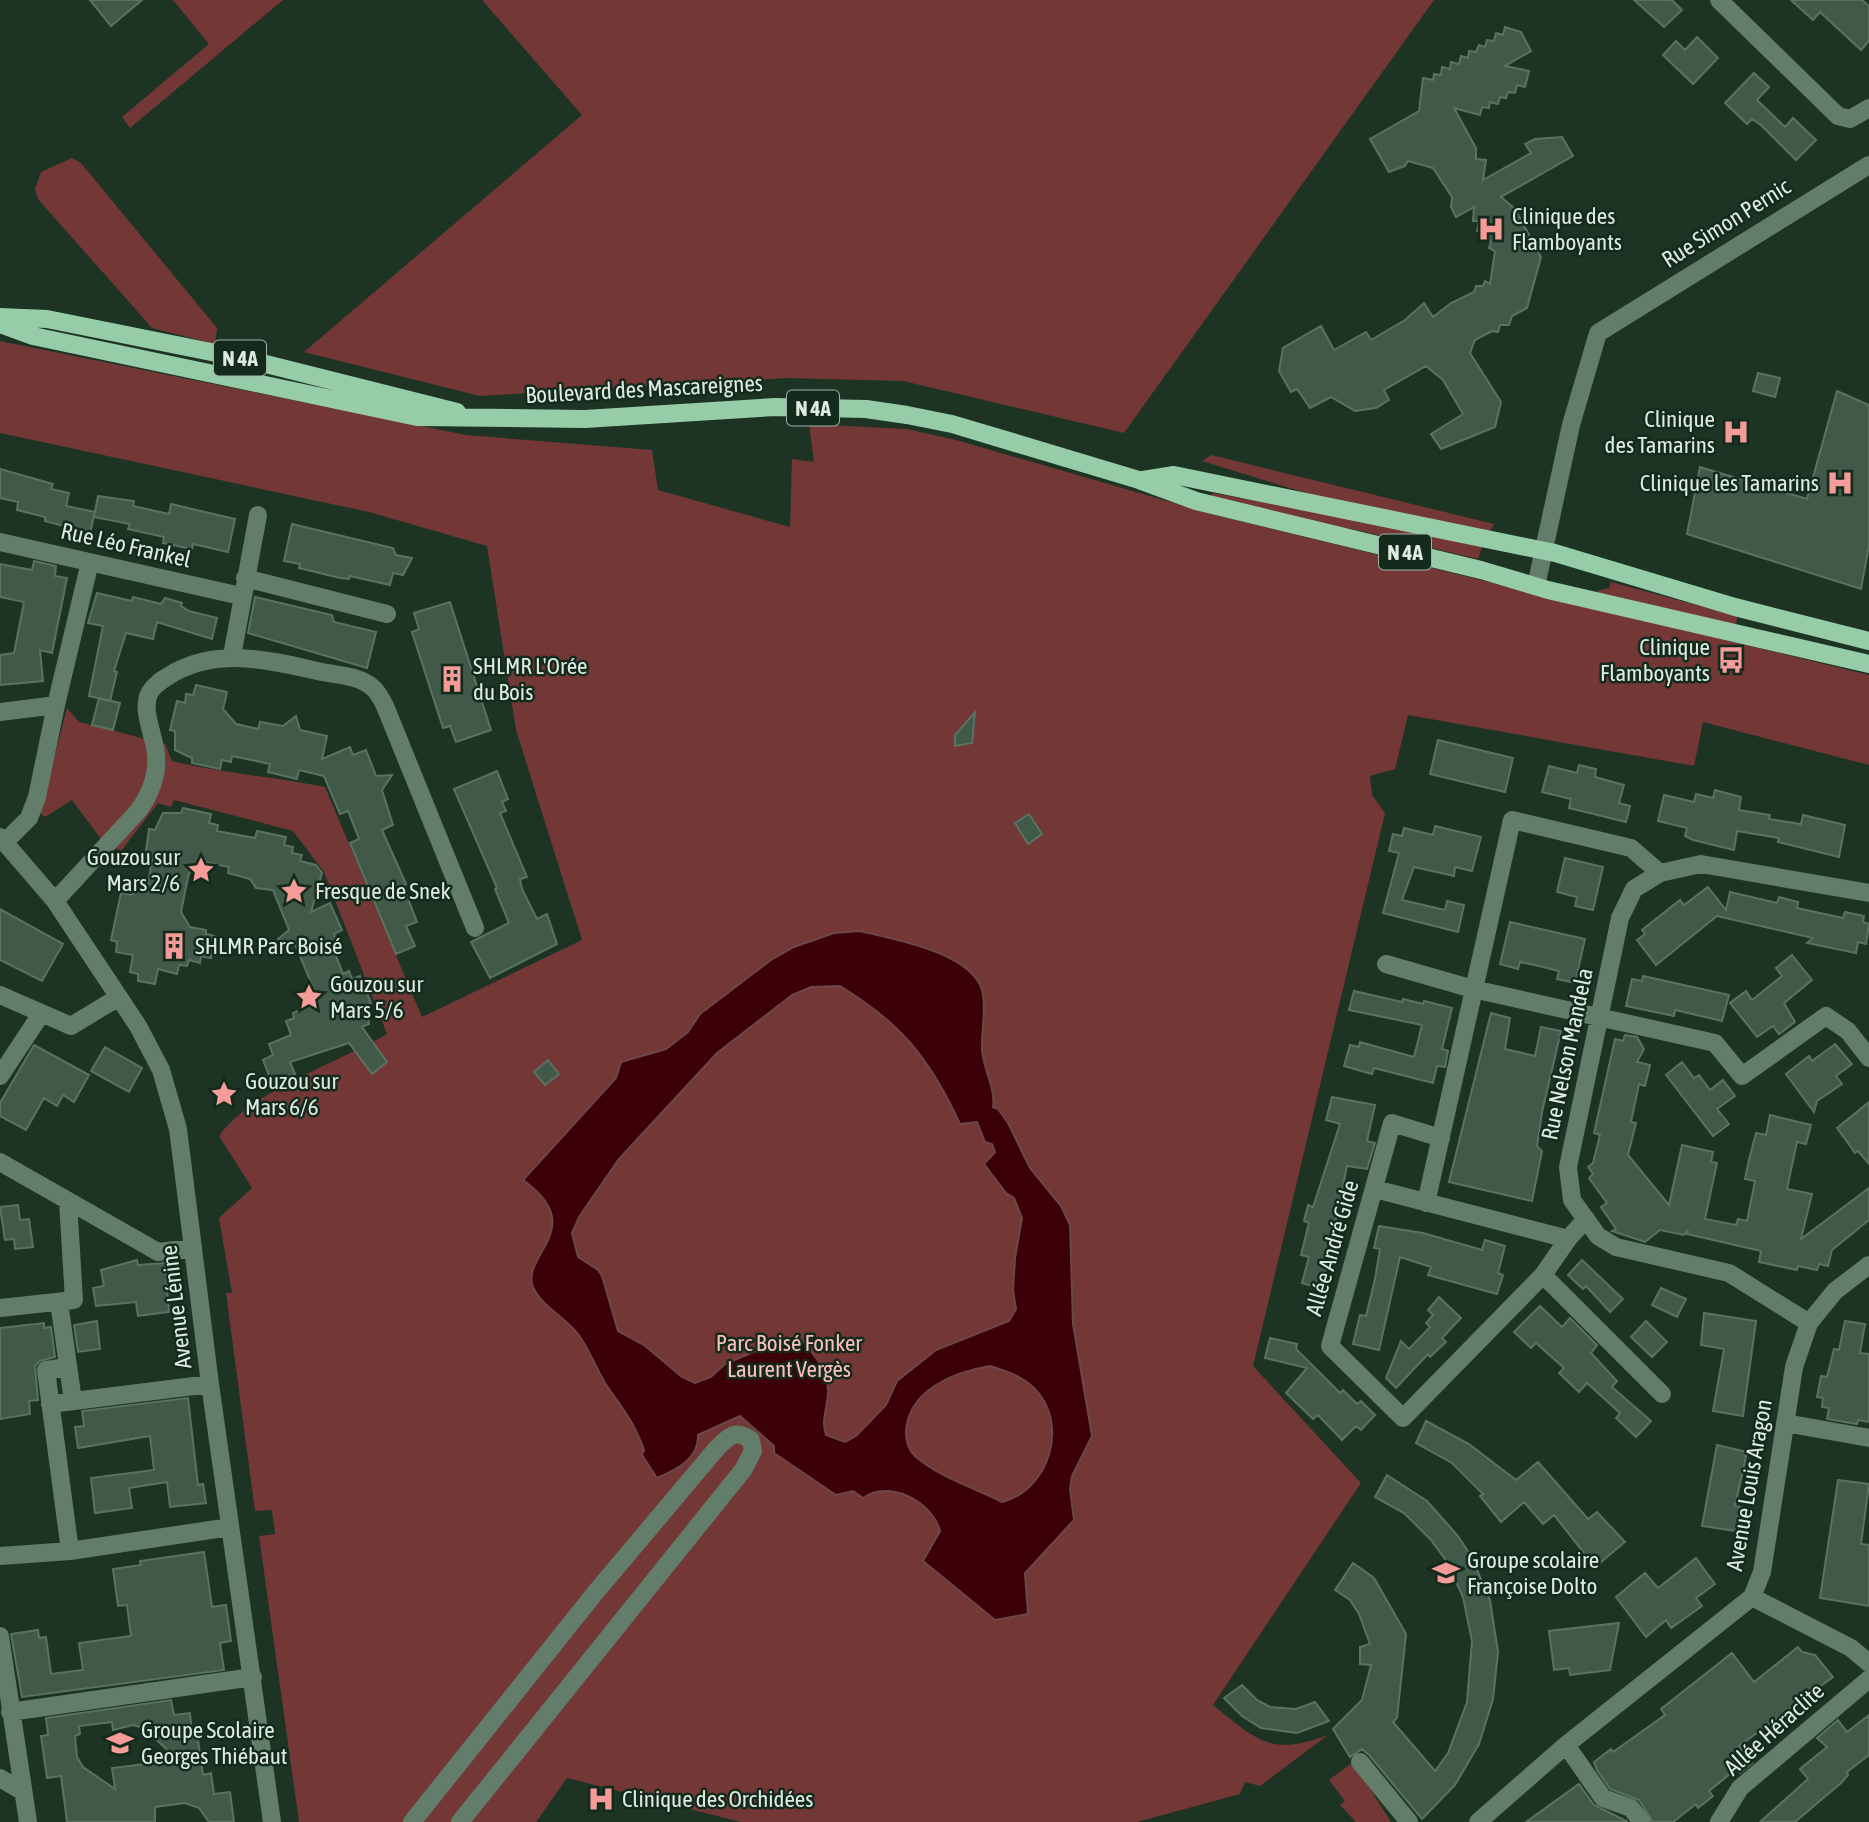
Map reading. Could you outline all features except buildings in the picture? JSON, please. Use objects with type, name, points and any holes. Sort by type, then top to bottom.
[{"type":"main road","name":"Boulevard des Mascareignes","points":[[0,317],[47,319],[246,359],[418,400],[477,418]]},
{"type":"main road","name":"Boulevard des Mascareignes","points":[[0,324],[33,336],[417,417],[585,419],[775,407],[866,409],[952,424],[1139,480]]},
{"type":"main road","name":"N 4A","points":[[1139,480],[1174,475],[1549,552],[1735,607],[1869,641]]},
{"type":"main road","name":"N 4A","points":[[1139,480],[1196,501],[1542,588],[1869,664]]},
{"type":"street","points":[[1719,0],[1838,116],[1850,119],[1869,108]]},
{"type":"street","name":"Rue Simon Pernic","points":[[1542,588],[1549,552],[1610,325],[1869,164]]},
{"type":"street","points":[[232,656],[258,515]]},
{"type":"street","name":"Rue Léo Frankel","points":[[0,542],[90,562],[387,614]]},
{"type":"street","points":[[3,840],[29,818],[37,797],[90,562]]},
{"type":"street","points":[[55,901],[139,810],[149,795],[157,758],[147,710],[147,699],[152,689],[161,680],[188,666],[232,656],[269,660],[357,679],[373,688],[385,705],[475,928]]},
{"type":"street","points":[[0,712],[56,705]]},
{"type":"street","points":[[1426,1203],[1512,820],[1631,848],[1660,873]]},
{"type":"street","name":"Avenue Lénine","points":[[3,840],[55,901],[119,997],[162,1070],[180,1139],[210,1384],[272,1822]]},
{"type":"street","name":"Rue Nelson Mandela","points":[[1809,1322],[1729,1273],[1616,1247],[1598,1236],[1572,1200],[1568,1167],[1620,918],[1634,889],[1660,873],[1702,864],[1869,893]]},
{"type":"street","points":[[1386,964],[1473,989],[1715,1042],[1742,1076],[1826,1016],[1848,1031],[1869,1058]]},
{"type":"street","points":[[0,995],[75,1026],[119,997]]},
{"type":"street","points":[[0,1076],[41,1014]]},
{"type":"street","name":"Allée André Gide","points":[[1441,1138],[1392,1123],[1330,1346],[1398,1423],[1543,1275],[1586,1219]]},
{"type":"street","points":[[0,1162],[158,1252],[193,1248]]},
{"type":"street","points":[[1375,1189],[1568,1239]]},
{"type":"street","points":[[0,1308],[74,1300],[68,1201]]},
{"type":"street","name":"Avenue Louis Aragon","points":[[1478,1822],[1566,1745],[1752,1597],[1762,1572],[1794,1367],[1809,1322],[1835,1291],[1869,1265]]},
{"type":"street","points":[[1543,1275],[1662,1394]]},
{"type":"street","points":[[59,1302],[73,1401]]},
{"type":"street","points":[[68,1367],[46,1370],[70,1551]]},
{"type":"street","points":[[50,1404],[210,1384]]},
{"type":"street","points":[[1785,1423],[1869,1438]]},
{"type":"street","points":[[412,1822],[595,1594],[717,1448],[731,1434],[741,1433],[751,1440],[754,1451],[743,1470],[460,1822]]},
{"type":"street","points":[[0,1556],[70,1551],[230,1527]]},
{"type":"street","points":[[1752,1597],[1851,1647],[1869,1663]]},
{"type":"street","points":[[0,1636],[28,1822]]},
{"type":"street","points":[[10,1712],[253,1677]]},
{"type":"street","name":"Allée Héraclite","points":[[1719,1822],[1741,1788],[1869,1679]]},
{"type":"street","points":[[1566,1745],[1603,1798],[1631,1808],[1642,1822]]},
{"type":"street","points":[[1360,1762],[1409,1822]]},
{"type":"street","points":[[0,1778],[22,1791]]},
{"type":"green space","points":[[173,0],[283,0],[130,128],[122,117],[209,44]]},
{"type":"green space","points":[[482,0],[1434,0],[1124,433],[903,381],[786,378],[480,396],[304,352],[582,115]]},
{"type":"green space","points":[[72,158],[81,163],[217,328],[215,344],[152,328],[38,199],[35,189],[41,172]]},
{"type":"green space","name":"Parc Boisé Fonker Laurent Vergès","points":[[0,341],[466,435],[652,450],[658,490],[790,527],[792,459],[814,462],[809,424],[907,429],[956,440],[1219,516],[1869,675],[1869,765],[1703,722],[1694,766],[1408,715],[1395,769],[1370,776],[1372,795],[1385,813],[1253,1366],[1361,1483],[1213,1705],[1241,1728],[1265,1741],[1292,1745],[1328,1735],[1260,1786],[1245,1782],[1240,1794],[1137,1822],[741,1822],[567,1778],[536,1822],[299,1822],[259,1536],[275,1534],[272,1510],[255,1511],[226,1293],[232,1293],[219,1218],[252,1188],[219,1136],[233,1120],[273,1092],[387,1034],[324,872],[293,831],[174,800],[171,807],[158,803],[121,851],[101,839],[72,800],[45,817],[40,813],[67,708],[79,722],[165,744],[172,761],[325,787],[422,1017],[582,940],[516,730],[487,546],[369,512],[0,433]]},
{"type":"green space","points":[[1211,455],[1494,524],[1489,534],[1316,496],[1202,461]]},
{"type":"green space","points":[[1212,493],[1349,517],[1482,547],[1478,559],[1352,529],[1307,524],[1211,499]]},
{"type":"green space","points":[[1611,582],[1737,616],[1736,628],[1596,595],[1597,591],[1609,588]]},
{"type":"green space","points":[[1353,1762],[1391,1822],[1356,1822],[1340,1805],[1345,1801],[1329,1780]]},
{"type":"shaded area","points":[[860,931],[910,943],[947,957],[975,977],[983,997],[982,1050],[993,1093],[993,1107],[998,1109],[1008,1123],[1030,1168],[1061,1206],[1070,1225],[1073,1324],[1092,1436],[1072,1476],[1070,1489],[1074,1520],[1025,1573],[1028,1614],[995,1620],[923,1561],[940,1531],[936,1520],[919,1503],[897,1492],[885,1491],[863,1498],[853,1491],[836,1495],[774,1453],[774,1446],[740,1416],[698,1435],[695,1451],[690,1457],[679,1467],[657,1478],[642,1455],[644,1450],[632,1423],[603,1380],[582,1340],[573,1328],[542,1300],[533,1287],[535,1264],[552,1227],[551,1212],[542,1197],[523,1180],[616,1078],[621,1062],[666,1049],[688,1032],[700,1014],[771,960],[794,947],[834,933]],"holes":[[[840,986],[880,1014],[912,1044],[937,1080],[960,1124],[977,1122],[985,1142],[992,1144],[995,1152],[984,1164],[1006,1193],[1014,1198],[1022,1218],[1015,1258],[1013,1290],[1016,1309],[1009,1321],[936,1350],[897,1381],[886,1405],[856,1436],[845,1442],[826,1435],[824,1422],[828,1392],[825,1373],[797,1334],[725,1364],[711,1377],[695,1383],[682,1377],[644,1345],[618,1331],[602,1276],[598,1270],[578,1257],[572,1233],[579,1217],[619,1159],[717,1053],[792,995],[811,987]],[[990,1366],[1014,1374],[1034,1388],[1045,1403],[1051,1419],[1052,1437],[1042,1470],[1032,1484],[1018,1495],[1002,1502],[925,1464],[911,1451],[906,1434],[909,1416],[915,1404],[936,1385],[963,1373]]]},
{"type":"place","name":"Clinique des Flamboyants","points":[[1491,229]]},
{"type":"place","name":"Clinique des Tamarins","points":[[1736,432]]},
{"type":"place","name":"Clinique les Tamarins","points":[[1840,483]]},
{"type":"place","name":"Clinique Flamboyants","points":[[1731,660]]},
{"type":"place","name":"SHLMR L'Orée du Bois","points":[[452,679]]},
{"type":"place","name":"Gouzou sur Mars 2/6","points":[[201,870]]},
{"type":"place","name":"Fresque de Snek","points":[[294,891]]},
{"type":"place","name":"SHLMR Parc Boisé","points":[[174,946]]},
{"type":"place","name":"Gouzou sur Mars 5/6","points":[[309,997]]},
{"type":"place","name":"Gouzou sur Mars 6/6","points":[[224,1094]]},
{"type":"place","name":"Groupe scolaire Françoise Dolto","points":[[1446,1573]]},
{"type":"place","name":"Groupe Scolaire Georges Thiébaut","points":[[120,1743]]},
{"type":"place","name":"Clinique des Orchidées","points":[[601,1799]]}]
